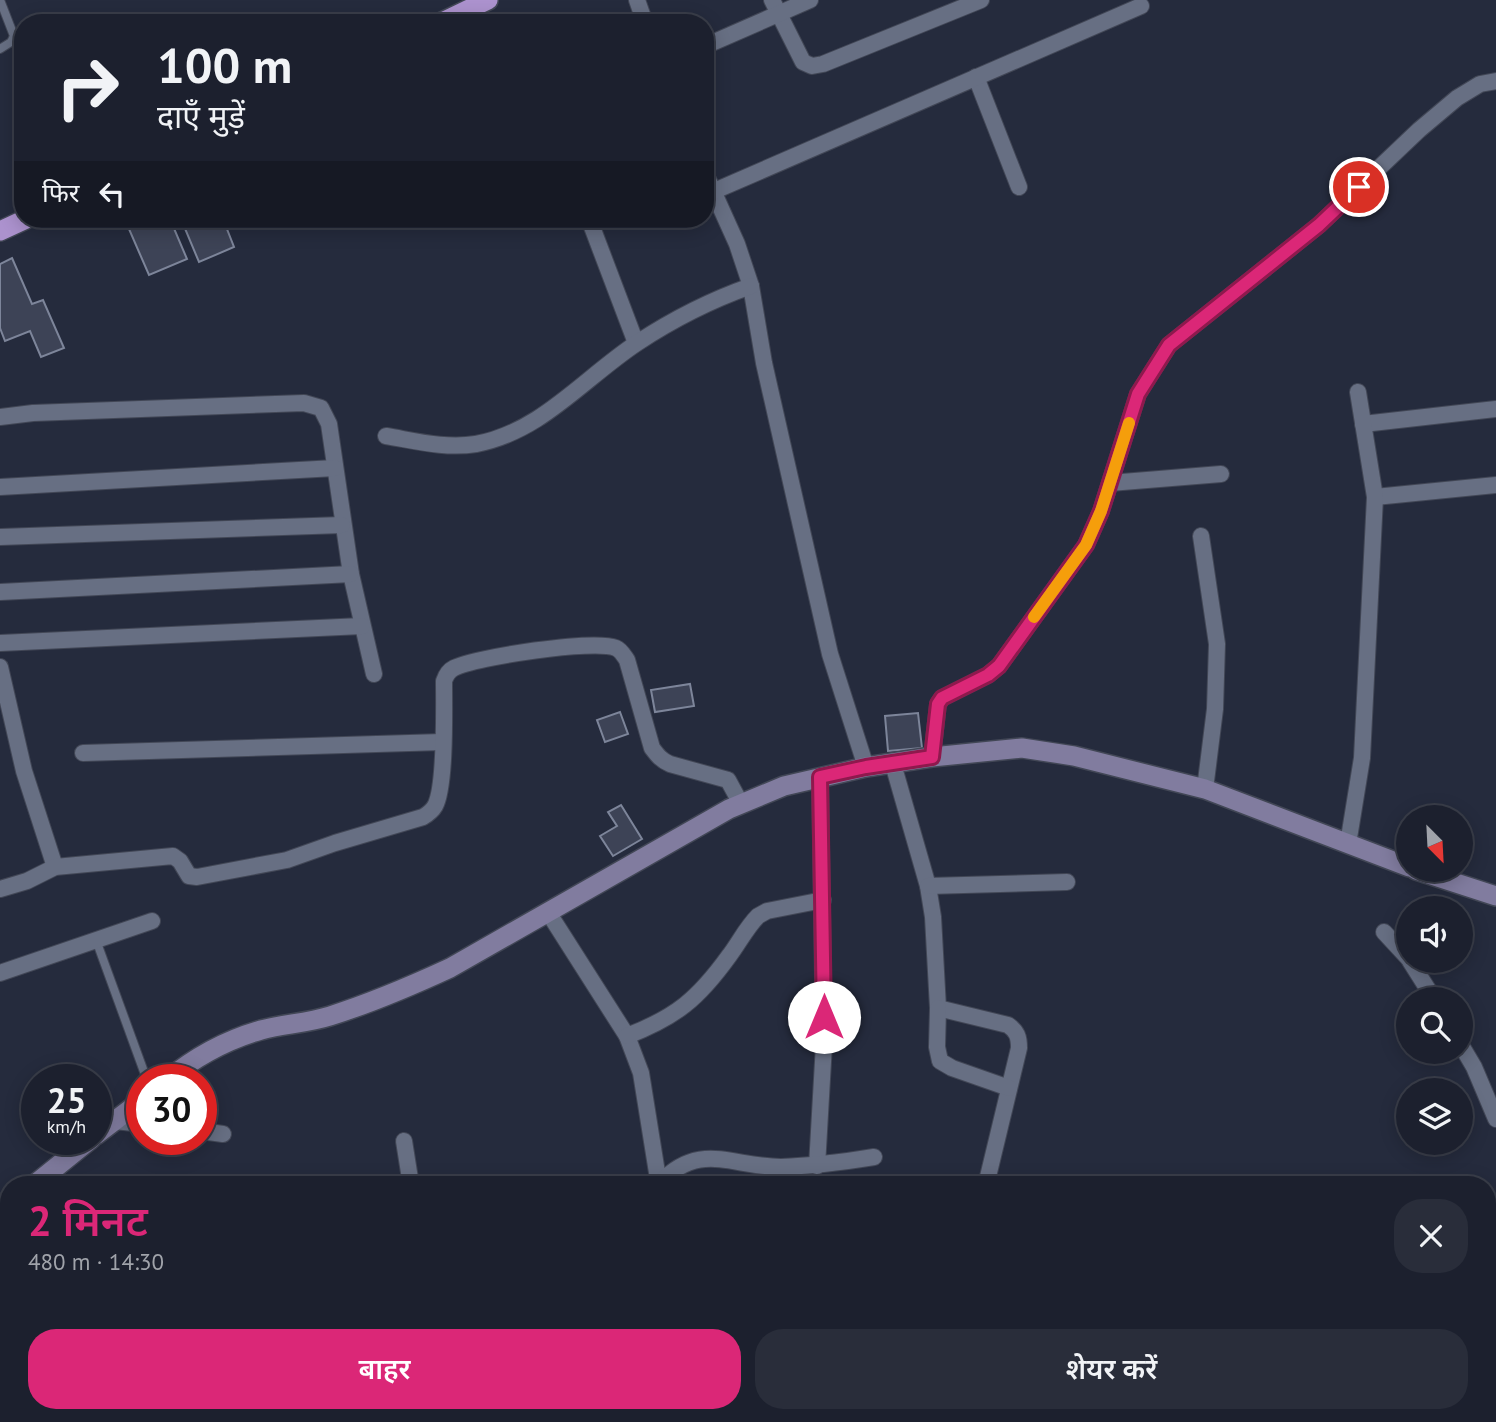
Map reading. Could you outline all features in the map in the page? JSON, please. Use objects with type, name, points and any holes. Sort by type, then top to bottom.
[{"type":"highway","points":[[459,14],[488,0]]},
{"type":"main road","points":[[186,1064],[223,1044],[261,1030],[328,1017],[419,983],[741,804],[784,786],[866,767],[1022,748],[1074,756],[1205,789],[1396,862]]},
{"type":"main road","points":[[1453,882],[1496,896]]},
{"type":"main road","points":[[112,1123],[126,1112]]},
{"type":"main road","points":[[45,1176],[72,1155]]},
{"type":"street","points":[[714,41],[776,7],[810,0]]},
{"type":"street","points":[[776,7],[803,62],[812,66],[981,0]]},
{"type":"street","points":[[714,191],[1141,6]]},
{"type":"street","points":[[976,77],[1019,187]]},
{"type":"street","points":[[932,757],[938,704],[942,698],[988,675],[999,666],[1086,545],[1101,511],[1138,394],[1169,345],[1319,225],[1419,130],[1457,98],[1480,84],[1496,81]]},
{"type":"street","points":[[714,196],[737,244],[751,286],[764,363],[830,654],[866,767]]},
{"type":"street","points":[[592,228],[636,344]]},
{"type":"street","points":[[386,436],[463,446],[509,434],[548,412],[636,344],[715,299],[751,286]]},
{"type":"street","points":[[1348,844],[1362,758],[1375,497],[1358,392]]},
{"type":"street","points":[[0,418],[33,413],[314,405],[320,408],[329,425],[342,525],[374,674]]},
{"type":"street","points":[[1363,424],[1496,409]]},
{"type":"street","points":[[0,487],[335,468]]},
{"type":"street","points":[[1110,483],[1221,474]]},
{"type":"street","points":[[1375,497],[1496,485]]},
{"type":"street","points":[[0,537],[342,525]]},
{"type":"street","points":[[1201,536],[1217,644],[1215,709],[1205,789]]},
{"type":"street","points":[[0,592],[351,574]]},
{"type":"street","points":[[0,643],[362,626]]},
{"type":"street","points":[[0,889],[27,881],[55,867],[173,856],[180,861],[189,876],[197,877],[287,860],[423,817],[434,807],[439,796],[444,681],[447,673],[472,663],[561,646],[615,648],[626,660],[652,748],[657,755],[670,764],[728,780],[741,804]]},
{"type":"street","points":[[0,667],[24,771],[55,867]]},
{"type":"street","points":[[83,752],[442,742]]},
{"type":"street","points":[[893,764],[928,886],[933,917],[938,1008],[937,1047],[940,1061],[952,1069],[1009,1088]]},
{"type":"street","points":[[817,1166],[824,1044],[820,777]]},
{"type":"street","points":[[928,886],[1067,882]]},
{"type":"street","points":[[627,1035],[676,1014],[714,977],[758,916],[767,911],[823,900]]},
{"type":"street","points":[[548,912],[627,1035],[641,1073],[658,1176]]},
{"type":"street","points":[[0,973],[152,921]]},
{"type":"street","points":[[1384,932],[1396,945]]},
{"type":"street","points":[[938,1008],[1007,1025],[1014,1028],[1019,1039],[988,1176]]},
{"type":"street","points":[[1472,1064],[1496,1119]]},
{"type":"street","points":[[115,1121],[126,1122]]},
{"type":"street","points":[[217,1133],[223,1134]]},
{"type":"street","points":[[404,1141],[410,1176]]},
{"type":"street","points":[[667,1176],[672,1170],[705,1158],[777,1167],[817,1166],[874,1157]]},
{"type":"lane","points":[[0,0],[13,36],[11,42],[0,48]]},
{"type":"lane","points":[[96,940],[141,1064]]},
{"type":"building","points":[[174,228],[187,259],[149,275],[129,229]]},
{"type":"building","points":[[185,228],[227,228],[234,247],[199,262]]},
{"type":"building","points":[[12,258],[32,304],[43,300],[64,348],[41,357],[30,331],[5,341],[0,328],[0,264]]},
{"type":"building","points":[[690,684],[694,706],[655,712],[651,690]]},
{"type":"building","points":[[620,712],[628,734],[605,742],[597,720]]},
{"type":"building","points":[[918,713],[922,748],[888,751],[885,716]]},
{"type":"building","points":[[621,805],[642,839],[613,856],[600,836],[617,826],[608,812]]},
{"type":"slow traffic","points":[[1034,617],[1086,545],[1101,511],[1129,423]]},
{"type":"route","points":[[824,1017],[820,777],[932,757],[938,704],[942,698],[988,675],[999,666],[1086,545],[1101,511],[1138,394],[1169,345],[1198,319],[1319,225],[1359,187]]}]
